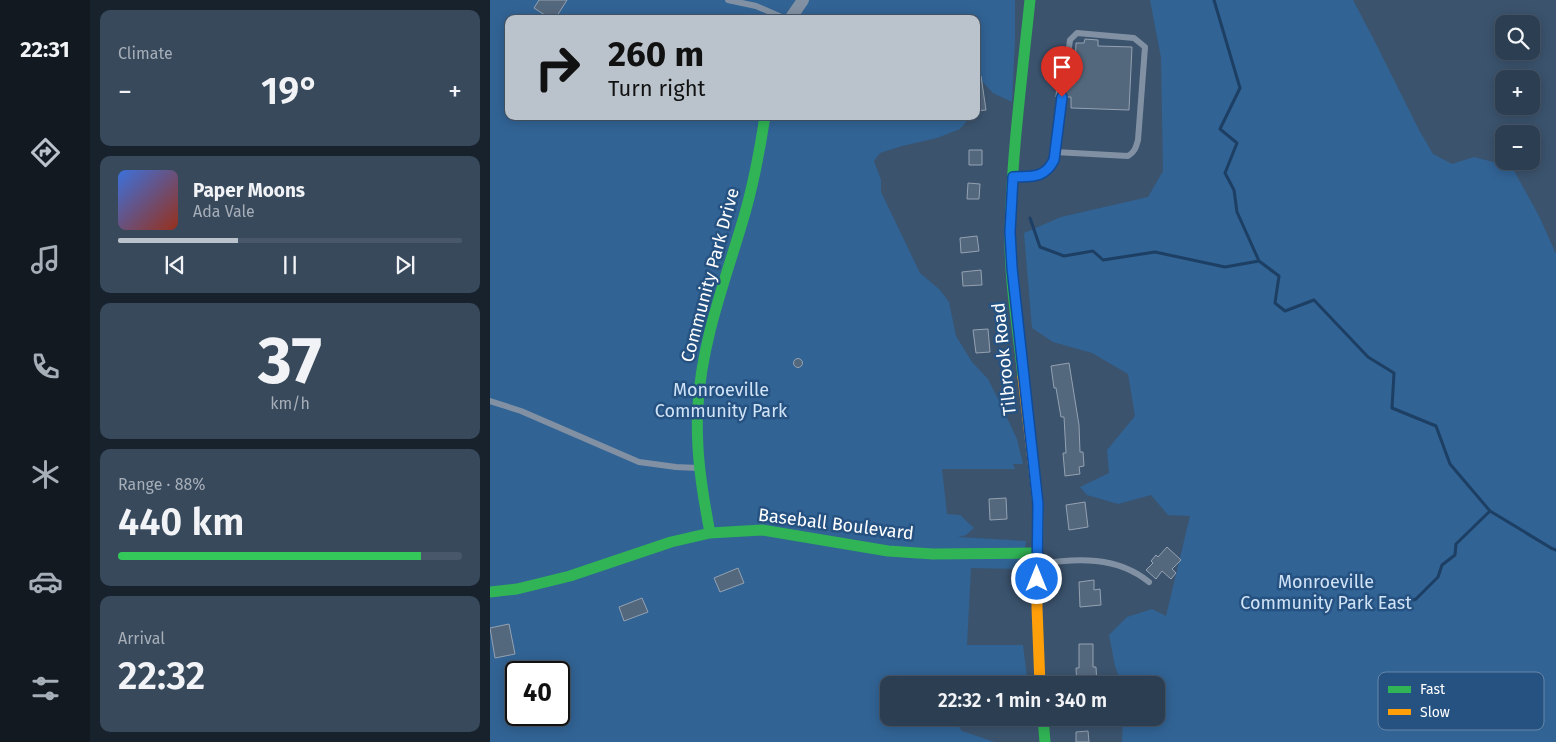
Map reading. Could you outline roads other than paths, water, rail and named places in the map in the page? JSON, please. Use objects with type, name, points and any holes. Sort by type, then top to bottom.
[{"type":"street","points":[[791,15],[803,0]]},
{"type":"street","name":"Tilbrook Road","points":[[1030,0],[1013,177],[1010,232],[1013,286],[1038,504],[1037,559],[1040,676]]},
{"type":"street","name":"Community Park Drive","points":[[710,532],[697,436],[700,386],[708,342],[752,187],[764,120]]},
{"type":"street","name":"Baseball Boulevard","points":[[490,592],[517,589],[570,576],[671,542],[710,532],[762,530],[888,551],[1037,559]]},
{"type":"street","points":[[1044,726],[1045,742]]},
{"type":"lane","points":[[728,0],[756,6],[778,15]]},
{"type":"lane","points":[[1055,152],[1128,156],[1133,154],[1136,148],[1140,115],[1145,47],[1134,38],[1077,33],[1070,40],[1064,84]]},
{"type":"lane","points":[[1013,177],[1040,176],[1049,168],[1054,160],[1062,97]]},
{"type":"lane","points":[[490,401],[521,411],[639,462],[700,468]]},
{"type":"lane","points":[[1037,559],[1060,562],[1114,563],[1140,574],[1149,582]]},
{"type":"waterway","points":[[1214,0],[1240,88],[1220,129],[1237,143],[1225,173],[1234,190],[1237,212],[1259,261],[1279,276],[1275,303],[1285,311],[1314,300],[1368,357],[1394,373],[1392,408],[1436,426],[1450,464],[1490,511],[1556,550]]},
{"type":"waterway","points":[[1030,218],[1040,247],[1064,256],[1093,251],[1103,260],[1155,252],[1225,267],[1259,261]]},
{"type":"waterway","points":[[1394,606],[1416,599],[1438,577],[1442,565],[1455,555],[1456,544],[1490,511]]},
{"type":"park label","name":"Monroeville Community Park","points":[[721,400]]},
{"type":"park label","name":"Monroeville Community Park East","points":[[1326,592]]}]
